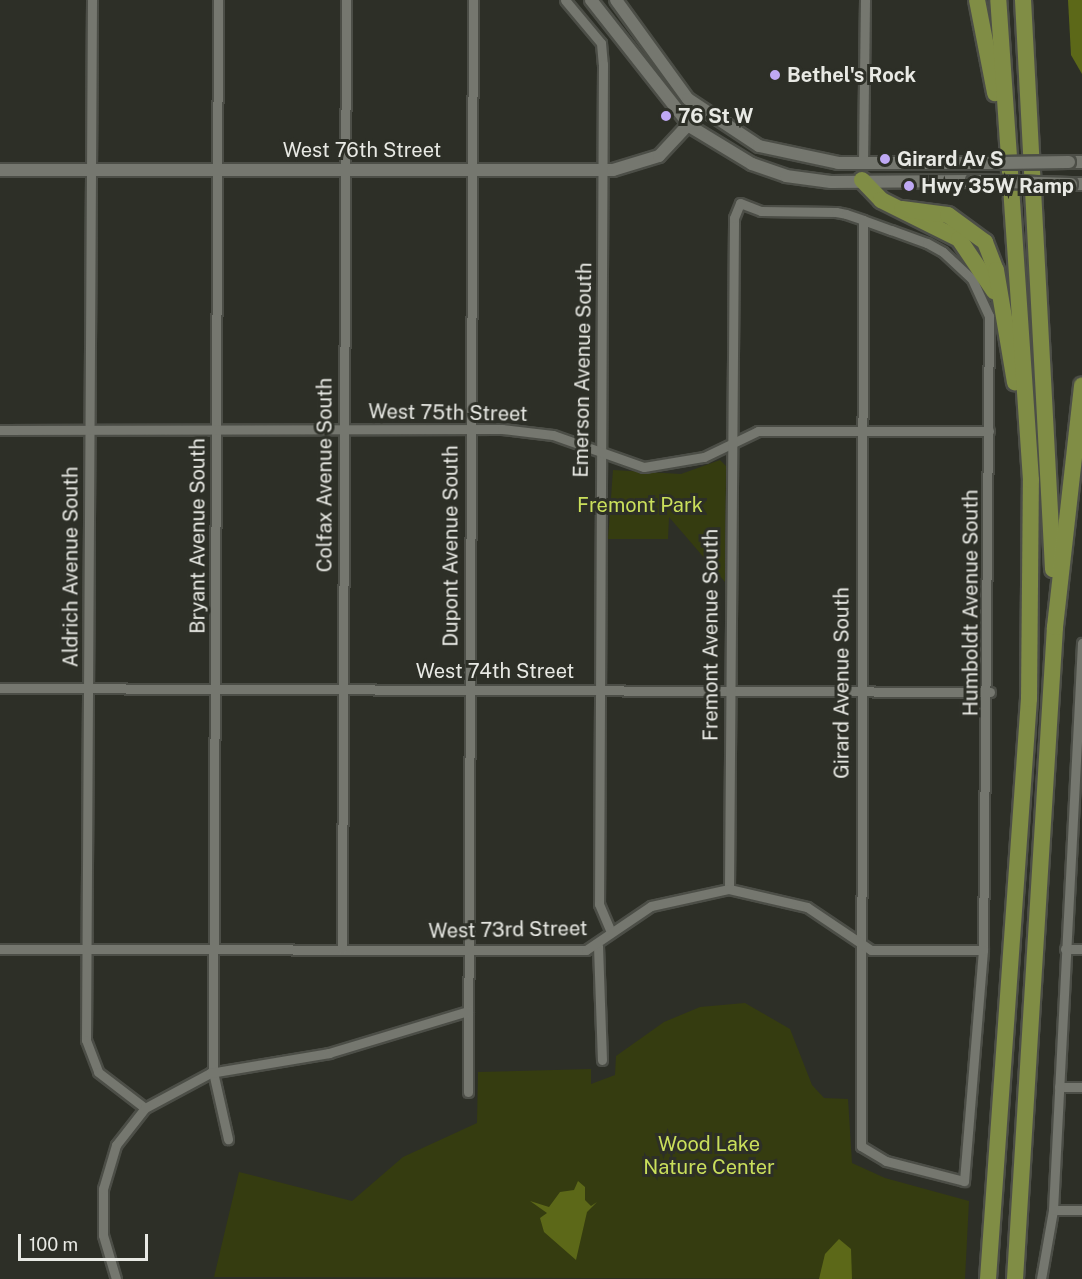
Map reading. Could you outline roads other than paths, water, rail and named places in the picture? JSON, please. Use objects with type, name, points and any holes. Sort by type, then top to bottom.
[{"type":"highway","points":[[977,0],[1009,164]]},
{"type":"highway","points":[[988,1279],[1029,699],[1032,480],[998,0]]},
{"type":"highway","points":[[1023,0],[1055,627]]},
{"type":"highway","points":[[1027,45],[1030,0]]},
{"type":"highway","points":[[862,180],[868,192],[902,209],[948,216],[974,231],[992,255],[1032,480]]},
{"type":"highway","points":[[1015,1279],[1055,627],[1082,386]]},
{"type":"street","name":"Aldrich Avenue South","points":[[92,0],[90,688],[86,1040],[92,1063],[145,1108]]},
{"type":"street","name":"Bryant Avenue South","points":[[218,0],[213,1072],[228,1140]]},
{"type":"street","name":"Colfax Avenue South","points":[[342,949],[346,0]]},
{"type":"street","name":"Dupont Avenue South","points":[[468,1092],[470,169],[473,0]]},
{"type":"street","name":"Emerson Avenue South","points":[[565,0],[601,43],[599,904],[611,932]]},
{"type":"street","points":[[591,0],[691,127],[752,164],[786,176],[831,182],[862,180],[1077,184]]},
{"type":"street","points":[[616,0],[700,111],[759,146],[838,164],[1076,162]]},
{"type":"street","points":[[862,180],[865,0]]},
{"type":"street","name":"West 76th Street","points":[[0,170],[602,170],[652,160],[691,127],[700,111]]},
{"type":"street","name":"Humboldt Avenue South","points":[[740,204],[761,211],[836,212],[927,243],[972,279],[990,326],[990,692],[983,950],[964,1181]]},
{"type":"street","name":"Fremont Avenue South","points":[[729,889],[730,443],[734,218],[740,204]]},
{"type":"street","name":"Girard Avenue South","points":[[863,220],[861,1146],[886,1161],[964,1181]]},
{"type":"street","name":"West 75th Street","points":[[0,430],[469,429],[553,435],[624,464],[664,466],[704,458],[758,430],[989,431]]},
{"type":"street","points":[[1041,1279],[1053,1210],[1082,643]]},
{"type":"street","name":"West 74th Street","points":[[0,688],[990,692]]},
{"type":"street","name":"West 73rd Street","points":[[0,949],[468,950],[598,946],[611,932],[676,897],[729,889],[807,907],[870,950],[983,950]]},
{"type":"street","points":[[598,946],[602,1060]]},
{"type":"street","points":[[1065,949],[1082,949]]},
{"type":"street","points":[[116,1279],[103,1235],[103,1189],[116,1144],[145,1108],[188,1080],[213,1072],[330,1053],[468,1011]]},
{"type":"street","points":[[1059,1088],[1082,1087]]},
{"type":"street","points":[[1053,1210],[1082,1210]]},
{"type":"place","name":"Bethel's Rock","points":[[775,75]]},
{"type":"place","name":"76 St W","points":[[666,116]]},
{"type":"place","name":"Girard Av S","points":[[885,159]]},
{"type":"place","name":"Hwy 35W Ramp","points":[[909,186]]},
{"type":"park label","name":"Fremont Park","points":[[640,505]]},
{"type":"park label","name":"Wood Lake Nature Center","points":[[709,1156]]}]
